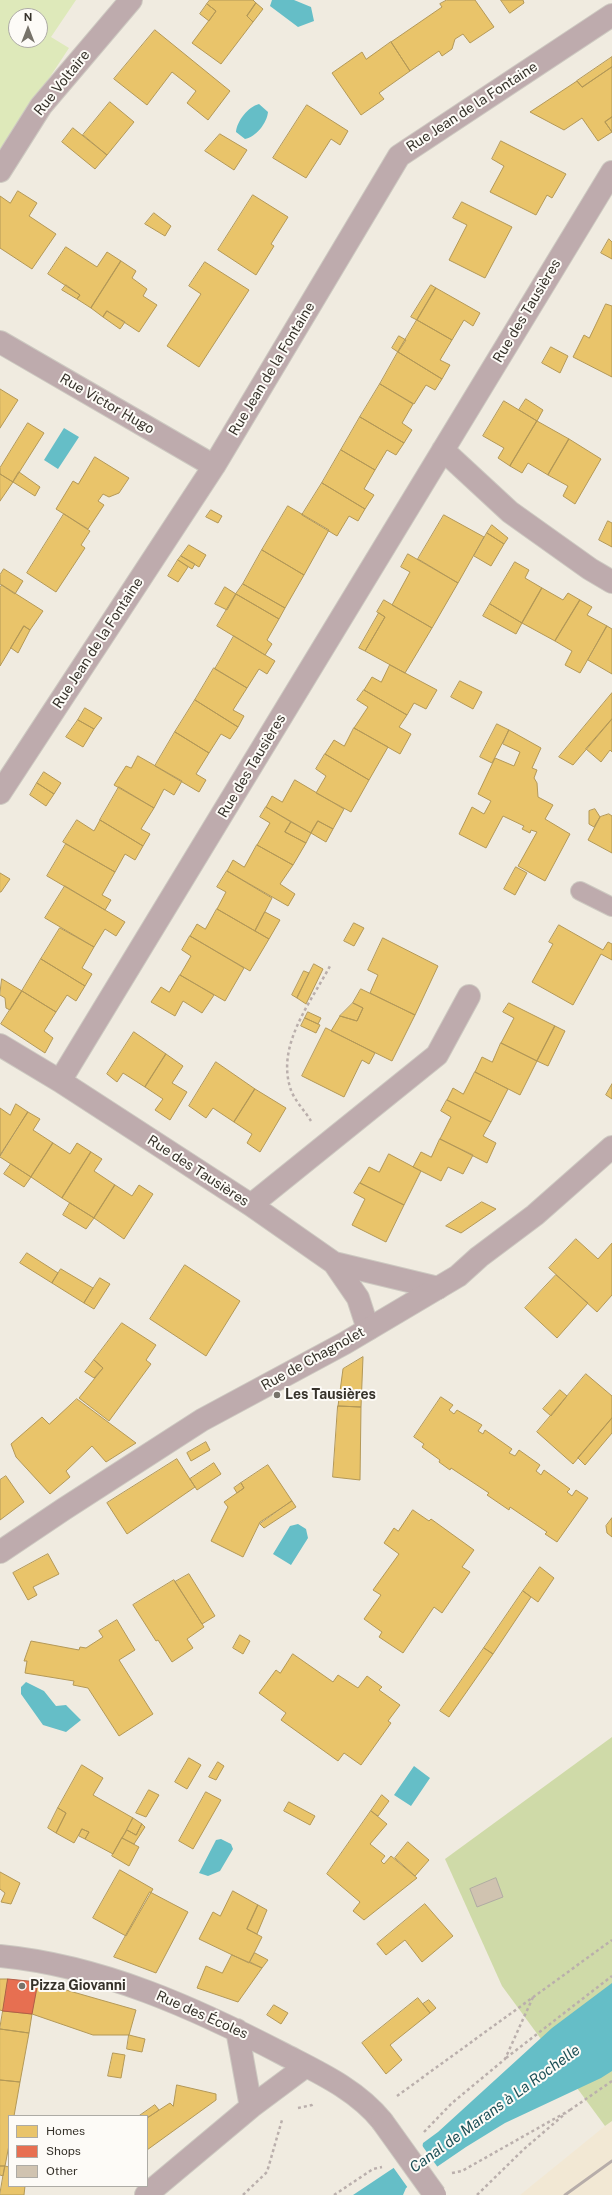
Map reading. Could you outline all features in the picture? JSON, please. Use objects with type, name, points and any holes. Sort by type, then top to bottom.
[{"type":"street","name":"Rue Voltaire","points":[[0,171],[41,106],[131,0]]},
{"type":"street","name":"Rue Jean de la Fontaine","points":[[0,793],[214,466],[399,156],[612,15]]},
{"type":"street","name":"Rue des Tausières","points":[[60,1081],[612,172]]},
{"type":"street","name":"Rue Victor Hugo","points":[[0,342],[214,466]]},
{"type":"street","points":[[443,450],[510,512],[590,569],[612,582]]},
{"type":"street","points":[[251,1205],[437,1055],[469,996]]},
{"type":"street","name":"Rue des Tausières","points":[[0,1045],[60,1081],[251,1205],[334,1262]]},
{"type":"street","name":"Rue de Chagnolet","points":[[0,1552],[202,1420],[368,1329],[458,1276],[479,1257],[536,1215],[612,1147]]},
{"type":"street","points":[[334,1262],[438,1288]]},
{"type":"street","points":[[334,1262],[358,1298],[368,1329]]},
{"type":"street","name":"Rue des Écoles","points":[[0,1956],[64,1967],[116,1981],[170,2000],[237,2030],[306,2066],[335,2082],[362,2100],[382,2121],[436,2195]]},
{"type":"street","points":[[237,2030],[251,2107]]},
{"type":"street","points":[[146,2195],[251,2107],[306,2066]]},
{"type":"lane","points":[[580,891],[612,907]]},
{"type":"path","points":[[326,1144],[290,1088],[287,1061],[291,1039],[330,966]]},
{"type":"path","points":[[394,2099],[534,1995],[612,1940]]},
{"type":"path","points":[[422,2136],[452,2103],[505,2058],[612,1976]]},
{"type":"path","points":[[505,2058],[534,1995]]},
{"type":"path","points":[[447,2174],[462,2170],[570,2110],[612,2081]]},
{"type":"path","points":[[291,2110],[312,2105],[335,2082]]},
{"type":"path","points":[[477,2195],[524,2149],[570,2110]]},
{"type":"path","points":[[243,2195],[267,2172],[282,2118]]},
{"type":"path","points":[[334,2195],[373,2169],[387,2166]]},
{"type":"shaded area","points":[[612,2121],[612,2195],[520,2195],[605,2126]]},
{"type":"green space","points":[[0,0],[76,0],[51,37],[69,48],[0,153]]},
{"type":"green space","points":[[612,1737],[612,2121],[605,2126],[502,1986],[445,1859]]},
{"type":"water","points":[[272,0],[294,0],[311,7],[314,21],[298,27],[270,6]]},
{"type":"water","points":[[259,104],[268,112],[266,121],[257,132],[245,139],[236,132],[238,123],[247,111]]},
{"type":"water","points":[[64,428],[79,437],[58,469],[44,460]]},
{"type":"water","points":[[298,1524],[306,1529],[308,1538],[291,1565],[273,1554],[290,1526]]},
{"type":"water","points":[[26,1682],[44,1691],[56,1706],[66,1705],[81,1720],[66,1732],[43,1725],[21,1694],[21,1687]]},
{"type":"water","points":[[414,1766],[430,1778],[411,1806],[394,1795]]},
{"type":"water","points":[[221,1839],[231,1844],[233,1849],[220,1871],[208,1876],[199,1873],[216,1840]]},
{"type":"water","name":"Canal de Marans à La Rochelle","points":[[612,1983],[612,2071],[601,2078],[505,2123],[466,2147],[406,2188],[403,2195],[353,2195],[422,2149],[423,2143],[438,2132],[552,2028]]},
{"type":"pier","points":[[421,2144],[439,2169],[408,2188],[393,2167],[420,2148]]},
{"type":"building: Homes","points":[[210,0],[253,0],[256,3],[247,16],[253,22],[221,64],[192,43],[216,11],[207,4]]},
{"type":"building: Homes","points":[[447,0],[475,0],[494,27],[470,43],[463,34],[455,39],[452,49],[442,56],[439,51],[410,71],[391,42],[442,7],[440,4]]},
{"type":"building: Homes","points":[[501,0],[523,0],[524,3],[510,13]]},
{"type":"building: Homes","points":[[256,3],[263,9],[253,22],[247,16]]},
{"type":"building: Homes","points":[[207,4],[216,11],[209,21],[200,14]]},
{"type":"building: Homes","points":[[155,30],[230,91],[208,120],[187,103],[196,91],[172,72],[147,105],[114,79]]},
{"type":"building: Homes","points":[[391,42],[410,71],[379,93],[384,99],[361,115],[332,73],[362,52],[366,59]]},
{"type":"building: Homes","points":[[612,57],[612,67],[582,87],[577,81]]},
{"type":"building: Homes","points":[[612,67],[612,117],[605,122],[612,132],[598,141],[582,118],[564,130],[530,112],[577,81],[582,87]]},
{"type":"building: Homes","points":[[110,102],[134,122],[107,155],[83,135]]},
{"type":"building: Homes","points":[[307,105],[348,131],[340,145],[331,139],[306,178],[273,158]]},
{"type":"building: Homes","points":[[612,117],[612,132],[605,122]]},
{"type":"building: Homes","points":[[73,128],[107,155],[95,169],[62,142]]},
{"type":"building: Homes","points":[[220,134],[247,150],[234,170],[205,151]]},
{"type":"building: Homes","points":[[501,141],[566,174],[552,198],[547,195],[536,215],[490,192],[504,166],[492,159]]},
{"type":"building: Homes","points":[[18,191],[37,203],[29,216],[56,234],[32,269],[0,248],[0,196],[10,203]]},
{"type":"building: Homes","points":[[253,195],[288,217],[271,244],[274,246],[256,275],[218,250]]},
{"type":"building: Homes","points":[[462,202],[512,227],[485,278],[449,260],[467,225],[453,218]]},
{"type":"building: Homes","points":[[154,213],[171,226],[165,236],[145,224]]},
{"type":"building: Homes","points":[[609,239],[612,242],[612,259],[601,253]]},
{"type":"building: Homes","points":[[66,247],[97,267],[107,252],[121,261],[91,308],[77,299],[80,295],[48,274]]},
{"type":"building: Homes","points":[[121,261],[136,271],[132,278],[147,289],[143,296],[157,305],[139,332],[107,311],[103,317],[91,308]]},
{"type":"building: Homes","points":[[205,262],[249,290],[199,367],[167,346],[201,294],[189,286]]},
{"type":"building: Homes","points":[[66,285],[80,295],[77,299],[62,290]]},
{"type":"building: Homes","points":[[431,285],[436,288],[417,320],[411,317]]},
{"type":"building: Homes","points":[[436,288],[480,313],[473,326],[464,320],[452,340],[417,320]]},
{"type":"building: Homes","points":[[606,304],[612,306],[612,377],[573,357],[584,335],[589,338]]},
{"type":"building: Homes","points":[[107,311],[125,322],[120,329],[103,317]]},
{"type":"building: Homes","points":[[417,320],[452,340],[440,360],[450,365],[442,379],[398,352]]},
{"type":"building: Homes","points":[[399,336],[406,340],[398,352],[392,348]]},
{"type":"building: Homes","points":[[551,347],[568,356],[560,373],[542,363]]},
{"type":"building: Homes","points":[[398,352],[442,379],[435,390],[426,385],[414,404],[380,384]]},
{"type":"building: Homes","points":[[380,384],[413,404],[402,423],[412,430],[404,443],[360,417]]},
{"type":"building: Homes","points":[[0,389],[18,400],[0,428]]},
{"type":"building: Homes","points":[[526,399],[543,410],[537,421],[519,410]]},
{"type":"building: Homes","points":[[504,401],[537,421],[510,466],[498,458],[504,448],[483,436]]},
{"type":"building: Homes","points":[[360,417],[404,443],[396,455],[387,450],[375,470],[341,450]]},
{"type":"building: Homes","points":[[537,421],[569,439],[548,475],[528,463],[522,473],[510,466]]},
{"type":"building: Homes","points":[[28,423],[44,433],[13,482],[0,474],[0,468]]},
{"type":"building: Homes","points":[[569,439],[601,459],[575,504],[563,496],[568,486],[548,475]]},
{"type":"building: Homes","points":[[341,450],[375,470],[364,489],[374,495],[365,509],[322,483]]},
{"type":"building: Homes","points":[[95,457],[129,478],[119,493],[109,497],[103,494],[98,501],[104,505],[88,529],[56,509],[73,481],[78,484]]},
{"type":"building: Homes","points":[[19,472],[40,487],[35,496],[13,482]]},
{"type":"building: Homes","points":[[0,474],[13,482],[0,501]]},
{"type":"building: Homes","points":[[322,483],[365,509],[358,521],[349,516],[337,536],[302,515]]},
{"type":"building: Homes","points":[[288,506],[329,530],[304,575],[262,550]]},
{"type":"building: Homes","points":[[211,510],[222,516],[218,523],[206,517]]},
{"type":"building: Homes","points":[[64,514],[90,531],[81,545],[85,548],[56,592],[27,573]]},
{"type":"building: Homes","points":[[444,515],[484,537],[458,583],[418,559]]},
{"type":"building: Homes","points":[[608,521],[612,523],[612,547],[599,540]]},
{"type":"building: Homes","points":[[492,525],[508,538],[504,544],[487,533]]},
{"type":"building: Homes","points":[[487,533],[504,544],[491,566],[474,556]]},
{"type":"building: Homes","points":[[189,545],[206,555],[199,567],[181,556]]},
{"type":"building: Homes","points":[[262,550],[304,575],[285,608],[243,584]]},
{"type":"building: Homes","points":[[408,554],[458,583],[432,628],[392,605],[410,572],[401,567]]},
{"type":"building: Homes","points":[[181,556],[195,564],[192,569],[178,560]]},
{"type":"building: Homes","points":[[178,560],[188,567],[178,582],[168,576]]},
{"type":"building: Homes","points":[[515,562],[529,570],[525,578],[542,588],[522,623],[490,604]]},
{"type":"building: Homes","points":[[4,569],[23,581],[15,594],[0,584],[0,575]]},
{"type":"building: Homes","points":[[243,584],[285,608],[279,619],[236,594]]},
{"type":"building: Homes","points":[[2,585],[43,611],[30,630],[24,626],[0,666],[0,588]]},
{"type":"building: Homes","points":[[225,587],[236,594],[227,610],[215,604]]},
{"type":"building: Homes","points":[[542,588],[563,600],[568,593],[580,600],[555,641],[522,623]]},
{"type":"building: Homes","points":[[236,594],[279,619],[267,640],[272,644],[265,655],[217,626]]},
{"type":"building: Homes","points":[[384,600],[432,628],[405,673],[365,651],[385,617],[377,612]]},
{"type":"building: Homes","points":[[580,600],[592,607],[587,615],[607,626],[580,673],[565,665],[572,651],[555,641]]},
{"type":"building: Homes","points":[[490,604],[522,623],[516,634],[483,616]]},
{"type":"building: Homes","points":[[379,613],[385,617],[365,651],[359,648]]},
{"type":"building: Homes","points":[[24,626],[30,630],[18,653],[11,648]]},
{"type":"building: Homes","points":[[607,626],[612,629],[612,674],[588,660]]},
{"type":"building: Homes","points":[[234,636],[275,661],[267,674],[259,669],[247,688],[215,669]]},
{"type":"building: Homes","points":[[390,665],[437,690],[426,709],[414,703],[407,715],[364,690],[372,677],[381,682]]},
{"type":"building: Homes","points":[[214,668],[247,688],[233,710],[244,716],[238,727],[195,700]]},
{"type":"building: Homes","points":[[460,681],[482,692],[473,709],[451,697]]},
{"type":"building: Homes","points":[[364,690],[407,715],[399,727],[411,734],[400,754],[354,728],[368,707],[357,700]]},
{"type":"building: Homes","points":[[612,693],[612,719],[573,765],[559,757]]},
{"type":"building: Homes","points":[[195,700],[238,727],[230,739],[221,734],[209,753],[175,732]]},
{"type":"building: Homes","points":[[85,708],[102,718],[94,729],[78,720]]},
{"type":"building: Homes","points":[[612,719],[612,752],[610,750],[601,762],[586,749]]},
{"type":"building: Homes","points":[[78,720],[94,729],[83,747],[66,737]]},
{"type":"building: Homes","points":[[497,724],[509,730],[492,763],[480,757]]},
{"type":"building: Homes","points":[[354,728],[388,747],[369,780],[325,754],[334,740],[344,746]]},
{"type":"building: Homes","points":[[509,730],[541,748],[532,768],[537,770],[534,778],[537,783],[538,797],[553,805],[545,819],[570,834],[545,881],[518,866],[537,832],[531,830],[530,833],[522,829],[524,826],[503,816],[486,848],[459,834],[472,807],[484,814],[491,801],[478,794],[495,758],[514,766],[520,752],[503,744]]},
{"type":"building: Homes","points":[[175,732],[209,753],[196,774],[206,780],[199,792],[155,766]]},
{"type":"building: Homes","points":[[325,754],[369,780],[351,812],[316,793],[326,776],[316,769]]},
{"type":"building: Homes","points":[[138,756],[182,781],[174,795],[164,789],[154,808],[114,785],[126,766],[131,768]]},
{"type":"building: Homes","points":[[44,772],[61,783],[54,794],[37,783]]},
{"type":"building: Homes","points":[[295,780],[344,809],[333,829],[318,821],[311,833],[266,807],[272,796],[282,802]]},
{"type":"building: Homes","points":[[37,783],[54,794],[46,806],[30,795]]},
{"type":"building: Homes","points":[[119,787],[154,808],[141,829],[150,834],[143,846],[100,820]]},
{"type":"building: Homes","points":[[266,807],[291,822],[285,832],[306,843],[293,865],[257,845],[270,823],[260,817]]},
{"type":"building: Homes","points":[[595,809],[600,817],[594,827],[589,824],[589,811]]},
{"type":"building: Homes","points":[[609,814],[612,816],[612,853],[588,840],[600,817]]},
{"type":"building: Homes","points":[[77,820],[94,831],[100,820],[143,846],[135,860],[125,854],[115,872],[63,842]]},
{"type":"building: Homes","points":[[318,821],[333,829],[326,842],[311,833]]},
{"type":"building: Homes","points":[[291,822],[311,833],[306,843],[285,832]]},
{"type":"building: Homes","points":[[66,844],[115,872],[102,895],[111,900],[105,910],[47,876]]},
{"type":"building: Homes","points":[[257,845],[293,865],[280,884],[295,894],[288,906],[227,871],[233,860],[244,867]]},
{"type":"building: Homes","points":[[516,867],[527,873],[515,895],[504,889]]},
{"type":"building: Homes","points":[[227,871],[272,898],[255,931],[217,909],[226,892],[217,887]]},
{"type":"building: Homes","points":[[0,873],[10,879],[1,892],[0,892]]},
{"type":"building: Homes","points":[[65,886],[125,922],[116,936],[105,929],[94,947],[45,918]]},
{"type":"building: Homes","points":[[217,909],[269,939],[250,971],[190,936],[197,924],[205,929]]},
{"type":"building: Homes","points":[[265,912],[280,920],[269,939],[255,931]]},
{"type":"building: Homes","points":[[354,923],[364,928],[354,946],[344,941]]},
{"type":"building: Homes","points":[[559,925],[603,950],[608,942],[612,944],[612,960],[601,954],[573,1005],[532,982],[553,944],[549,942]]},
{"type":"building: Homes","points":[[60,928],[94,947],[82,968],[92,974],[85,986],[41,959]]},
{"type":"building: Homes","points":[[190,936],[244,968],[225,1001],[180,975],[191,956],[182,950]]},
{"type":"building: Homes","points":[[383,938],[438,966],[415,1015],[370,993],[378,975],[368,970]]},
{"type":"building: Homes","points":[[41,959],[85,986],[76,1001],[67,995],[56,1012],[22,991]]},
{"type":"building: Homes","points":[[314,964],[323,969],[306,1004],[297,998]]},
{"type":"building: Homes","points":[[304,971],[309,973],[297,998],[292,995]]},
{"type":"building: Homes","points":[[180,975],[214,995],[202,1013],[183,1001],[175,1016],[151,1002],[161,987],[169,992]]},
{"type":"building: Homes","points":[[2,979],[22,991],[10,1010],[6,1008],[5,998],[0,995]]},
{"type":"building: Homes","points":[[361,989],[415,1015],[392,1061],[331,1031],[340,1016],[357,1021],[363,1008],[353,1003]]},
{"type":"building: Homes","points":[[22,991],[56,1012],[44,1031],[53,1038],[45,1053],[1,1024]]},
{"type":"building: Homes","points":[[353,1003],[363,1008],[357,1021],[340,1016]]},
{"type":"building: Homes","points":[[509,1003],[555,1026],[537,1061],[501,1043],[514,1018],[503,1012]]},
{"type":"building: Homes","points":[[308,1012],[321,1018],[318,1024],[305,1018]]},
{"type":"building: Homes","points":[[305,1018],[320,1025],[316,1033],[301,1026]]},
{"type":"building: Homes","points":[[555,1026],[565,1031],[548,1066],[537,1061]]},
{"type":"building: Homes","points":[[326,1028],[375,1053],[369,1064],[362,1060],[344,1097],[302,1076]]},
{"type":"building: Homes","points":[[134,1032],[166,1054],[145,1087],[123,1073],[117,1082],[107,1074]]},
{"type":"building: Homes","points":[[501,1043],[537,1061],[520,1095],[475,1072],[482,1057],[492,1062]]},
{"type":"building: Homes","points":[[166,1054],[183,1066],[172,1083],[187,1092],[170,1120],[155,1110],[163,1099],[145,1087]]},
{"type":"building: Homes","points":[[216,1062],[255,1089],[234,1122],[213,1108],[206,1118],[189,1106]]},
{"type":"building: Homes","points":[[475,1072],[508,1089],[491,1122],[447,1100],[453,1088],[463,1094]]},
{"type":"building: Homes","points":[[612,1084],[612,1099],[606,1095]]},
{"type":"building: Homes","points":[[255,1089],[286,1108],[260,1152],[247,1143],[252,1134],[234,1122]]},
{"type":"building: Homes","points":[[447,1100],[491,1122],[483,1136],[496,1143],[487,1163],[440,1139],[451,1117],[441,1111]]},
{"type":"building: Homes","points":[[16,1104],[28,1112],[0,1155],[0,1108],[10,1115]]},
{"type":"building: Homes","points":[[28,1112],[40,1119],[33,1130],[53,1143],[31,1177],[0,1157]]},
{"type":"building: Homes","points":[[440,1139],[473,1155],[463,1174],[448,1167],[441,1181],[413,1167],[421,1152],[431,1157]]},
{"type":"building: Homes","points":[[53,1143],[70,1154],[77,1143],[91,1152],[62,1198],[31,1177]]},
{"type":"building: Homes","points":[[91,1152],[102,1159],[94,1171],[115,1185],[94,1218],[62,1198]]},
{"type":"building: Homes","points":[[389,1154],[421,1171],[404,1205],[360,1183],[369,1167],[379,1172]]},
{"type":"building: Homes","points":[[11,1164],[31,1177],[24,1187],[4,1174]]},
{"type":"building: Homes","points":[[360,1183],[404,1205],[386,1242],[352,1225],[365,1199],[354,1193]]},
{"type":"building: Homes","points":[[115,1185],[132,1196],[139,1185],[153,1194],[124,1239],[94,1218]]},
{"type":"building: Homes","points":[[482,1202],[496,1209],[461,1233],[446,1226]]},
{"type":"building: Homes","points":[[70,1203],[94,1218],[86,1229],[63,1215]]},
{"type":"building: Homes","points":[[576,1239],[598,1259],[612,1243],[612,1295],[597,1312],[549,1268]]},
{"type":"building: Homes","points":[[27,1253],[58,1273],[52,1283],[20,1263]]},
{"type":"building: Homes","points":[[185,1265],[240,1301],[206,1356],[150,1319]]},
{"type":"building: Homes","points":[[61,1269],[93,1288],[84,1303],[52,1283]]},
{"type":"building: Homes","points":[[556,1275],[588,1303],[557,1338],[525,1308]]},
{"type":"building: Homes","points":[[100,1278],[110,1284],[94,1309],[84,1303]]},
{"type":"building: Homes","points":[[122,1323],[156,1345],[146,1360],[151,1364],[109,1421],[79,1398],[103,1368],[94,1360]]},
{"type":"building: Homes","points":[[363,1357],[361,1407],[338,1406],[343,1369]]},
{"type":"building: Homes","points":[[94,1360],[103,1368],[94,1378],[85,1372]]},
{"type":"building: Homes","points":[[586,1374],[612,1396],[612,1418],[573,1464],[537,1432]]},
{"type":"building: Homes","points":[[560,1390],[567,1396],[551,1416],[543,1409]]},
{"type":"building: Homes","points":[[441,1397],[453,1405],[449,1410],[454,1414],[457,1410],[482,1425],[478,1431],[483,1434],[485,1430],[512,1449],[509,1453],[515,1456],[519,1450],[540,1465],[536,1471],[541,1475],[544,1470],[570,1489],[567,1492],[572,1496],[576,1490],[588,1498],[557,1542],[545,1534],[547,1532],[510,1507],[509,1510],[487,1495],[489,1493],[451,1468],[450,1470],[439,1462],[440,1460],[422,1447],[424,1444],[414,1437]]},
{"type":"building: Homes","points":[[77,1399],[136,1443],[106,1462],[92,1446],[66,1471],[70,1477],[50,1494],[16,1457],[11,1444],[42,1417],[49,1424]]},
{"type":"building: Homes","points":[[338,1406],[361,1407],[360,1480],[333,1477]]},
{"type":"building: Homes","points":[[612,1418],[612,1433],[585,1465],[578,1458]]},
{"type":"building: Homes","points":[[206,1442],[210,1450],[191,1461],[187,1453]]},
{"type":"building: Homes","points":[[177,1459],[195,1487],[127,1534],[107,1503]]},
{"type":"building: Homes","points":[[214,1463],[221,1474],[197,1490],[190,1479]]},
{"type":"building: Homes","points":[[268,1465],[292,1501],[260,1522],[243,1557],[211,1541],[228,1507],[224,1502],[244,1488],[241,1483]]},
{"type":"building: Homes","points":[[6,1476],[24,1502],[0,1520],[0,1480]]},
{"type":"building: Homes","points":[[241,1483],[244,1488],[237,1493],[234,1488]]},
{"type":"building: Homes","points":[[292,1501],[296,1507],[264,1528],[260,1524]]},
{"type":"building: Homes","points":[[413,1510],[429,1521],[431,1519],[474,1550],[462,1567],[470,1572],[442,1613],[434,1607],[403,1653],[379,1637],[382,1632],[364,1619],[381,1595],[373,1590],[399,1554],[384,1543],[394,1528],[398,1531]]},
{"type":"building: Homes","points":[[612,1518],[612,1537],[607,1533],[606,1526]]},
{"type":"building: Homes","points":[[48,1554],[59,1574],[33,1587],[37,1595],[28,1600],[13,1573]]},
{"type":"building: Homes","points":[[540,1567],[554,1578],[538,1602],[523,1591]]},
{"type":"building: Homes","points":[[189,1574],[215,1616],[202,1624],[175,1582]]},
{"type":"building: Homes","points":[[174,1580],[204,1627],[187,1639],[193,1648],[172,1662],[158,1640],[156,1641],[133,1605]]},
{"type":"building: Homes","points":[[523,1591],[531,1597],[493,1654],[484,1648]]},
{"type":"building: Homes","points":[[117,1620],[135,1650],[119,1660],[153,1714],[119,1736],[88,1688],[73,1685],[74,1681],[25,1673],[27,1661],[24,1661],[31,1641],[79,1650],[80,1647],[86,1648],[103,1637],[99,1631]]},
{"type":"building: Homes","points":[[240,1635],[250,1641],[243,1654],[233,1648]]},
{"type":"building: Homes","points":[[484,1648],[493,1654],[449,1717],[440,1711]]},
{"type":"building: Homes","points":[[293,1654],[333,1682],[338,1675],[358,1688],[367,1676],[382,1687],[379,1690],[400,1705],[388,1721],[391,1723],[361,1765],[344,1753],[338,1761],[281,1720],[286,1713],[259,1693],[276,1670],[280,1673]]},
{"type":"building: Homes","points":[[189,1758],[201,1765],[187,1789],[175,1782]]},
{"type":"building: Homes","points":[[218,1762],[224,1766],[216,1780],[209,1777]]},
{"type":"building: Homes","points":[[82,1765],[103,1778],[93,1795],[133,1818],[113,1854],[85,1839],[89,1832],[82,1829],[74,1843],[56,1833],[66,1813],[58,1808]]},
{"type":"building: Homes","points":[[149,1790],[159,1795],[146,1817],[136,1813]]},
{"type":"building: Homes","points":[[206,1792],[221,1800],[193,1849],[179,1841]]},
{"type":"building: Homes","points":[[382,1795],[389,1801],[378,1816],[371,1811]]},
{"type":"building: Homes","points":[[289,1802],[315,1816],[310,1825],[284,1811]]},
{"type":"building: Homes","points":[[58,1808],[66,1813],[56,1833],[48,1828]]},
{"type":"building: Homes","points":[[371,1811],[387,1824],[370,1844],[385,1856],[381,1861],[384,1864],[391,1856],[417,1878],[364,1920],[353,1911],[360,1902],[327,1874]]},
{"type":"building: Homes","points":[[133,1818],[142,1824],[136,1835],[127,1830]]},
{"type":"building: Homes","points":[[142,1824],[145,1827],[134,1844],[122,1838],[127,1830],[136,1835]]},
{"type":"building: Homes","points":[[82,1829],[89,1832],[85,1839],[79,1836]]},
{"type":"building: Homes","points":[[122,1838],[139,1847],[129,1866],[112,1856]]},
{"type":"building: Homes","points":[[408,1842],[429,1860],[415,1876],[395,1858]]},
{"type":"building: Homes","points":[[120,1870],[153,1889],[126,1936],[93,1918]]},
{"type":"building: Homes","points":[[0,1872],[20,1883],[11,1904],[1,1902],[5,1893],[0,1889]]},
{"type":"building: Homes","points":[[233,1891],[258,1905],[247,1929],[262,1937],[249,1963],[199,1939],[213,1912],[220,1916]]},
{"type":"building: Homes","points":[[150,1892],[188,1912],[156,1973],[114,1957]]},
{"type":"building: Homes","points":[[425,1904],[453,1936],[422,1962],[405,1940],[386,1955],[377,1944]]},
{"type":"building: Homes","points":[[258,1905],[267,1910],[257,1934],[247,1929]]},
{"type":"building: Homes","points":[[255,1953],[268,1960],[262,1968],[250,1962]]},
{"type":"building: Homes","points":[[232,1955],[262,1968],[238,2002],[197,1988],[206,1966],[222,1973]]},
{"type":"building: Homes","points":[[0,1979],[8,1979],[3,2011],[0,2010]]},
{"type":"building: Homes","points":[[38,1982],[136,2010],[129,2035],[93,2035],[32,2014]]},
{"type":"building: Homes","points":[[418,1998],[430,2013],[390,2045],[402,2060],[386,2074],[362,2043]]},
{"type":"building: Homes","points":[[429,2000],[436,2008],[430,2013],[423,2004]]},
{"type":"building: Homes","points":[[274,2005],[288,2013],[281,2024],[267,2015]]},
{"type":"building: Homes","points":[[3,2011],[32,2014],[29,2033],[0,2029]]},
{"type":"building: Homes","points":[[0,2029],[29,2033],[20,2082],[0,2080]]},
{"type":"building: Homes","points":[[129,2035],[145,2039],[142,2052],[127,2049]]},
{"type":"building: Homes","points":[[113,2053],[125,2055],[121,2078],[108,2076]]},
{"type":"building: Homes","points":[[0,2080],[20,2082],[14,2115],[8,2115],[8,2150],[5,2166],[0,2166]]},
{"type":"building: Homes","points":[[177,2085],[216,2094],[216,2100],[148,2149],[148,2117],[170,2103],[173,2106]]},
{"type":"building: Homes","points":[[155,2105],[159,2110],[148,2117],[148,2115],[140,2115]]},
{"type":"building: Homes","points":[[0,2166],[5,2166],[3,2176],[0,2175]]},
{"type":"building: Homes","points":[[5,2166],[8,2167],[8,2187],[25,2187],[24,2195],[0,2195]]},
{"type":"building: Shops","points":[[8,1979],[38,1982],[32,2014],[3,2011]]},
{"type":"building: Other","points":[[496,1878],[503,1897],[477,1907],[470,1889]]},
{"type":"railway","points":[[565,2195],[612,2161]]},
{"type":"place","name":"Les Tausières","points":[[277,1395]]},
{"type":"place","name":"Pizza Giovanni","points":[[22,1986]]}]
